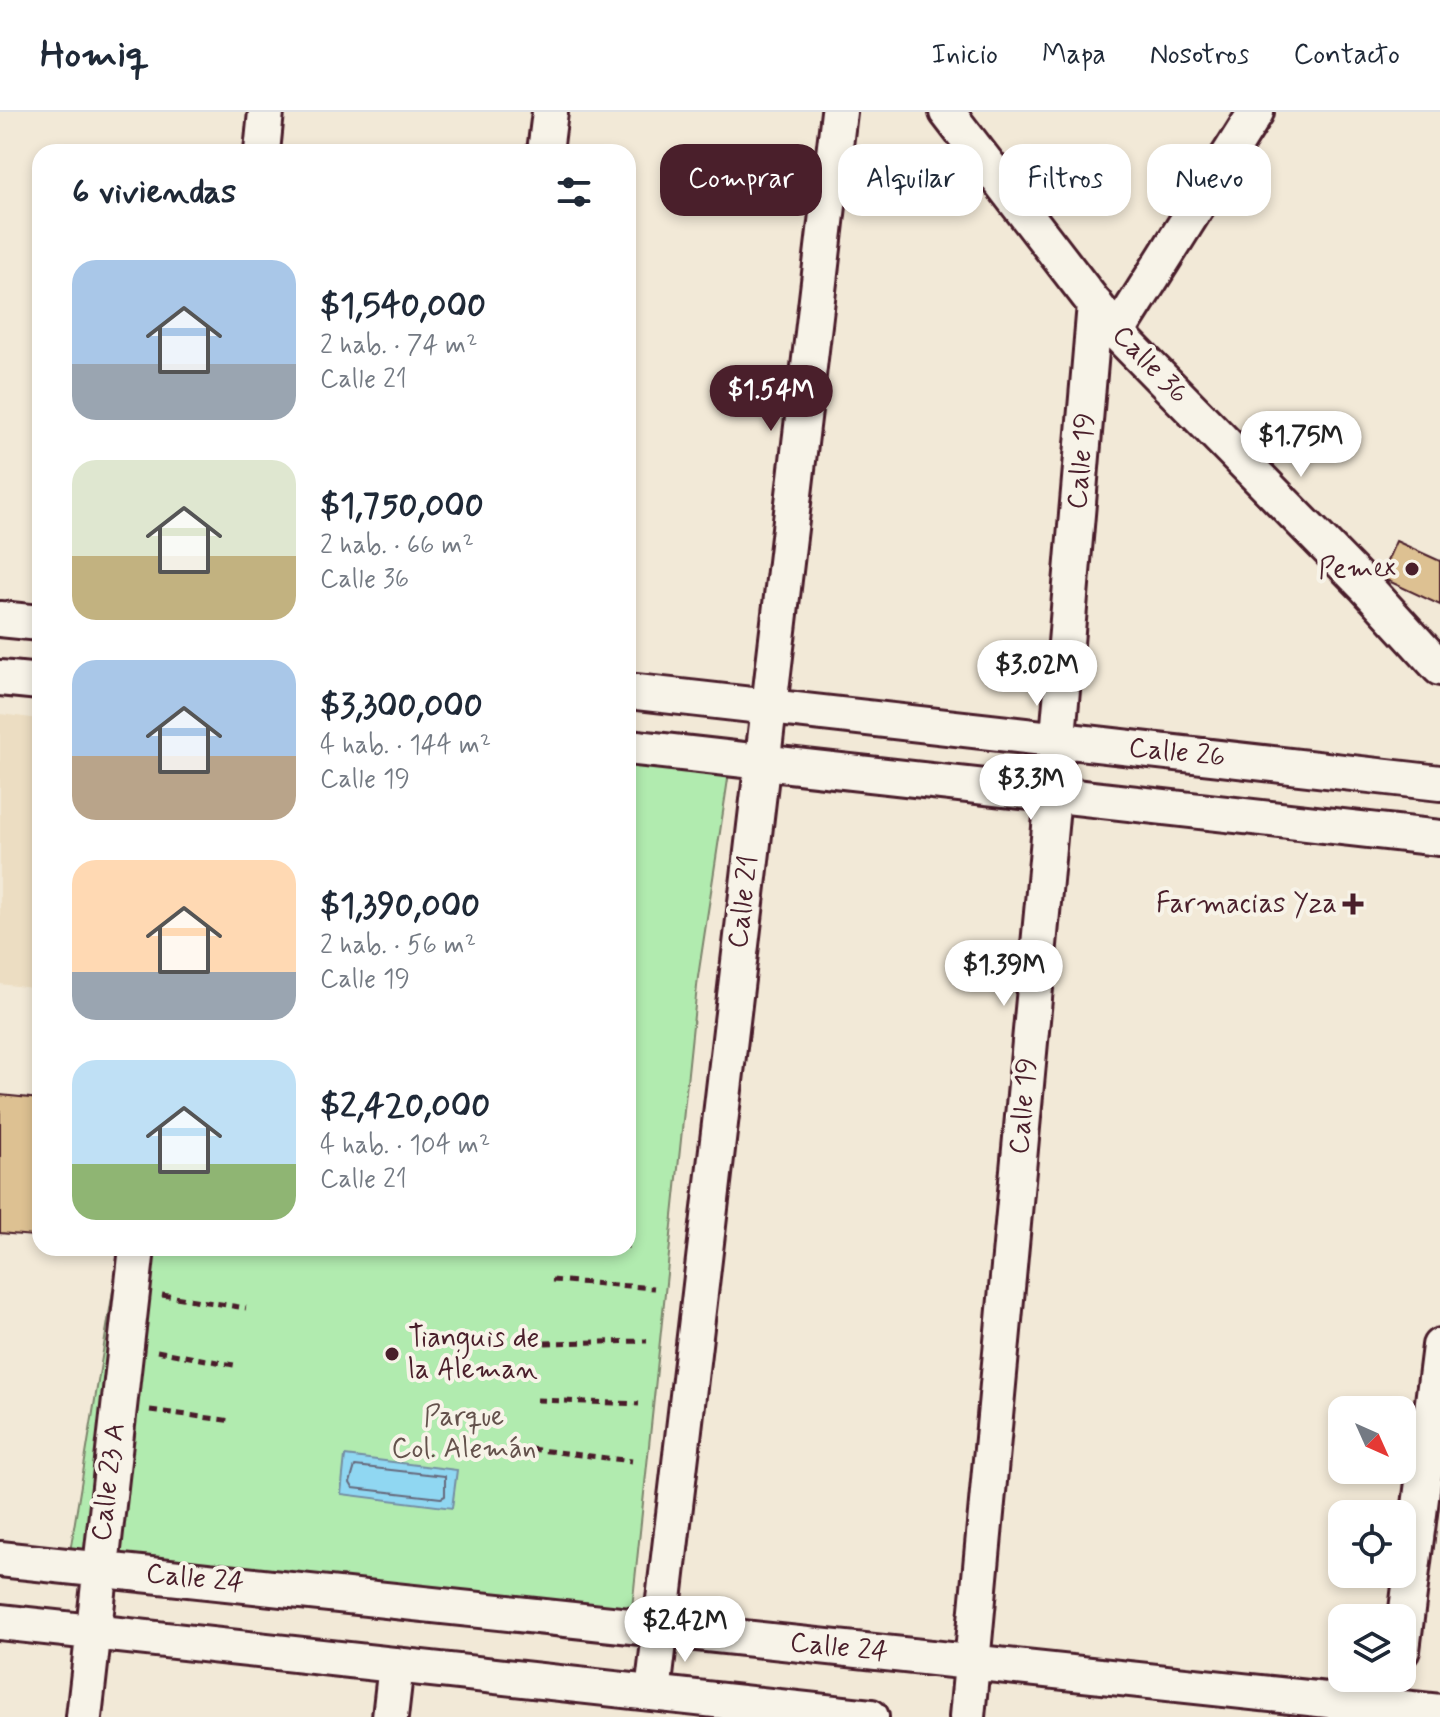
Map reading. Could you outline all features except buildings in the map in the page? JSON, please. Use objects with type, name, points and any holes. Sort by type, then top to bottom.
[{"type":"street","points":[[263,144],[266,112]]},
{"type":"street","points":[[546,144],[550,112]]},
{"type":"street","name":"Calle 21","points":[[653,1693],[839,112]]},
{"type":"street","name":"Calle 36","points":[[947,112],[1117,333],[1365,586],[1440,668]]},
{"type":"street","points":[[1117,333],[1256,112]]},
{"type":"street","name":"Calle 19","points":[[967,1717],[1058,740],[1095,304]]},
{"type":"street","points":[[0,619],[32,622]]},
{"type":"street","points":[[0,678],[32,681]]},
{"type":"street","name":"Calle 26","points":[[636,692],[1440,783]]},
{"type":"street","name":"Calle 26","points":[[636,748],[1440,838]]},
{"type":"street","name":"Calle 23 A","points":[[84,1717],[136,1256]]},
{"type":"street","points":[[1408,1604],[1440,1346]]},
{"type":"street","name":"Calle 24","points":[[0,1559],[972,1662],[1315,1708],[1396,1701],[1440,1713]]},
{"type":"street","points":[[0,1622],[653,1693],[704,1708],[871,1717]]},
{"type":"street","points":[[390,1717],[396,1665]]},
{"type":"path","points":[[552,1280],[654,1288]]},
{"type":"path","points":[[149,1293],[246,1308]]},
{"type":"path","points":[[545,1343],[647,1341]]},
{"type":"path","points":[[143,1348],[239,1366]]},
{"type":"path","points":[[537,1400],[639,1404]]},
{"type":"path","points":[[136,1408],[232,1421]]},
{"type":"path","points":[[531,1449],[632,1461]]},
{"type":"shaded area","points":[[0,714],[32,718],[32,988],[0,984]]},
{"type":"green space","name":"Parque Col. Alemán","points":[[636,755],[730,766],[698,977],[629,1637],[66,1576],[119,1256],[636,1256]]},
{"type":"water","points":[[345,1456],[457,1470],[452,1508],[341,1494]]},
{"type":"place","name":"Pemex","points":[[1412,569]]},
{"type":"place","name":"Farmacias Yza","points":[[1353,904]]},
{"type":"place","name":"Tianguis de la Aleman","points":[[392,1354]]}]
